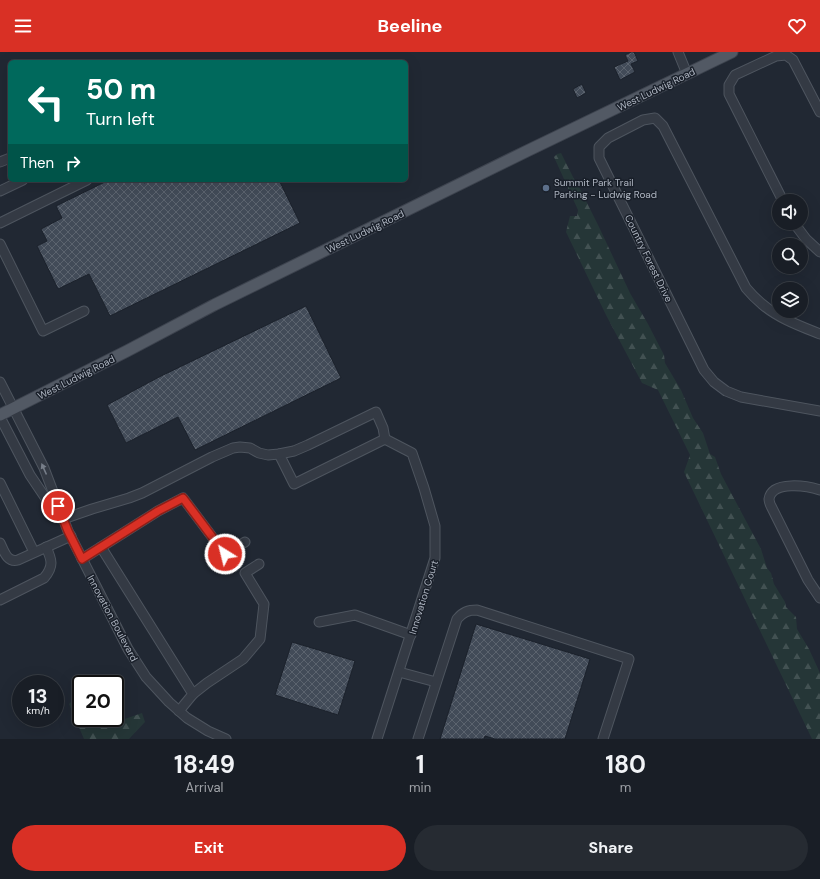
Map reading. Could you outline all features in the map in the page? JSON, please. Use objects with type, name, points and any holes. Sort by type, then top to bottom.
[{"type":"main road","name":"West Ludwig Road","points":[[0,416],[214,305],[732,52]]},
{"type":"street","points":[[678,52],[687,74]]},
{"type":"street","points":[[779,194],[729,94],[729,85],[735,76],[776,56],[786,55],[793,60],[820,112]]},
{"type":"street","name":"Country Forest Drive","points":[[820,334],[793,323],[779,315],[763,305],[746,288],[663,126],[655,118],[643,120],[608,138],[599,147],[600,158],[704,370],[714,382],[726,391],[741,397],[820,411]]},
{"type":"street","points":[[0,191],[19,182]]},
{"type":"street","points":[[0,223],[83,182]]},
{"type":"street","points":[[799,230],[806,239],[820,252]]},
{"type":"street","points":[[0,244],[43,331],[84,311]]},
{"type":"street","name":"Innovation Boulevard","points":[[0,382],[44,468],[69,534],[128,649],[146,677],[169,702],[187,718],[208,731],[226,739]]},
{"type":"street","points":[[63,519],[92,508],[136,496],[212,457],[233,448],[250,448],[259,453],[268,455],[280,454],[308,445],[376,412],[383,428],[385,439],[294,484],[280,454]]},
{"type":"street","name":"Innovation Boulevard","points":[[0,416],[30,475],[69,534]]},
{"type":"street","name":"Innovation Court","points":[[377,739],[436,558],[435,526],[412,454],[385,439]]},
{"type":"street","points":[[0,483],[34,552]]},
{"type":"street","points":[[820,490],[804,486],[787,485],[778,488],[772,493],[769,500],[770,506],[808,580],[820,598]]},
{"type":"street","points":[[82,559],[158,511],[183,498],[225,554],[245,542]]},
{"type":"street","points":[[0,543],[9,559],[13,561],[46,547],[69,534]]},
{"type":"street","points":[[0,600],[44,578],[52,565],[51,558],[46,547]]},
{"type":"street","points":[[101,547],[193,694]]},
{"type":"street","points":[[179,711],[193,694],[243,659],[260,640],[264,604],[245,574],[259,564]]},
{"type":"street","points":[[418,739],[457,619],[462,613],[470,610],[477,610],[629,659],[603,739]]},
{"type":"street","points":[[319,622],[355,614],[411,635]]},
{"type":"street","points":[[399,672],[436,682]]},
{"type":"green space","points":[[561,153],[574,179],[578,182],[579,187],[630,293],[664,355],[665,363],[681,390],[693,418],[703,433],[710,454],[715,457],[721,474],[761,549],[774,584],[785,602],[786,607],[796,617],[797,629],[809,649],[820,673],[820,739],[812,739],[684,472],[690,455],[658,390],[642,383],[606,315],[566,232],[570,216],[577,216],[578,210],[554,157]]},
{"type":"green space","points":[[72,701],[72,711],[69,704]]},
{"type":"green space","points":[[142,713],[145,722],[129,739],[84,739],[79,727],[124,727],[124,719]]},
{"type":"building","points":[[634,52],[638,61],[631,64],[635,72],[620,80],[614,67],[628,61],[625,55]]},
{"type":"building","points":[[582,84],[586,93],[577,98],[573,89]]},
{"type":"building","points":[[105,182],[280,182],[300,223],[110,316],[89,274],[58,289],[37,246],[47,241],[41,229],[62,218],[56,206]]},
{"type":"building","points":[[306,306],[341,378],[195,450],[178,417],[126,443],[107,405],[159,377]]},
{"type":"building","points":[[476,624],[590,659],[565,739],[495,739],[485,736],[484,739],[440,739]]},
{"type":"building","points":[[292,642],[355,661],[338,715],[275,695]]},
{"type":"place","name":"Summit Park Trail Parking - Ludwig Road","points":[[546,188]]},
{"type":"route","points":[[58,506],[68,531],[82,559],[158,511],[183,498],[225,554]]}]
